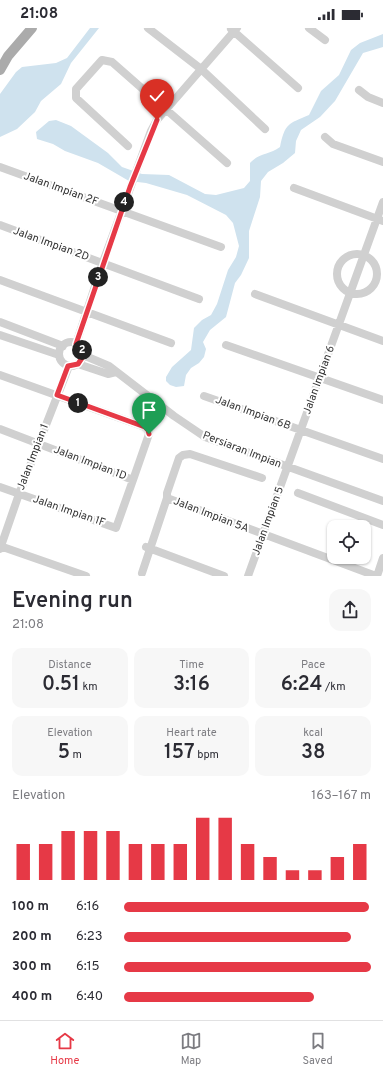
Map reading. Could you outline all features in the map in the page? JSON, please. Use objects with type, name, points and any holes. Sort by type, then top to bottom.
[{"type":"main road","points":[[0,70],[8,56],[32,28]]},
{"type":"street","points":[[148,28],[201,69],[265,129]]},
{"type":"street","points":[[309,28],[325,40]]},
{"type":"street","points":[[76,344],[121,211],[139,162],[157,120],[234,29],[298,88]]},
{"type":"street","points":[[128,146],[76,98],[76,89],[102,60],[112,62],[227,163]]},
{"type":"street","points":[[359,90],[368,97],[383,103]]},
{"type":"street","points":[[325,137],[333,144],[383,162]]},
{"type":"street","name":"Jalan Impian 2F","points":[[0,167],[221,247]]},
{"type":"street","points":[[294,188],[380,220]]},
{"type":"street","name":"Jalan Impian 6","points":[[288,467],[364,255],[380,220],[383,202]]},
{"type":"street","name":"Jalan Impian 2D","points":[[0,225],[103,262],[199,300]]},
{"type":"street","points":[[349,255],[364,255],[373,262],[376,267],[376,280],[369,290],[357,294],[350,293],[340,284],[337,271],[339,264],[349,255]]},
{"type":"street","points":[[0,280],[171,343]]},
{"type":"street","points":[[254,294],[383,341]]},
{"type":"street","points":[[0,322],[63,346]]},
{"type":"street","points":[[10,326],[3,336],[59,355]]},
{"type":"street","points":[[23,344],[27,332]]},
{"type":"street","points":[[68,343],[76,344],[81,348],[83,355],[78,364],[68,366],[61,361],[59,355],[63,346],[68,343]]},
{"type":"street","points":[[226,345],[383,400]]},
{"type":"street","name":"Persiaran Impian","points":[[83,355],[109,366],[146,392],[193,431],[205,437],[383,502]]},
{"type":"street","name":"Persiaran Impian","points":[[78,364],[108,374],[116,372]]},
{"type":"street","name":"Jalan Impian 1","points":[[0,547],[68,366]]},
{"type":"street","points":[[0,375],[57,395]]},
{"type":"street","name":"Jalan Impian 1D","points":[[0,429],[133,480],[149,434],[148,430],[145,427],[57,395]]},
{"type":"street","name":"Jalan Impian 6B","points":[[204,396],[383,459]]},
{"type":"street","name":"Jalan Impian 5A","points":[[262,478],[190,454],[184,455],[179,458],[167,493],[167,498],[377,576]]},
{"type":"street","name":"Jalan Impian 5","points":[[248,576],[288,467]]},
{"type":"street","name":"Jalan Impian 1F","points":[[19,494],[116,528],[133,480]]},
{"type":"street","points":[[0,487],[19,494]]},
{"type":"street","points":[[298,493],[383,525]]},
{"type":"street","points":[[142,573],[148,548],[167,498]]},
{"type":"street","points":[[0,547],[86,576]]},
{"type":"street","points":[[148,548],[224,576]]},
{"type":"street","points":[[377,576],[383,558]]},
{"type":"water","points":[[90,28],[99,28],[71,63],[61,84],[41,101],[35,112],[17,129],[0,137],[0,94],[16,72],[22,67],[56,63],[67,58]]},
{"type":"water","points":[[383,34],[383,47],[363,53],[335,101],[320,117],[301,130],[296,141],[295,153],[283,163],[268,172],[261,181],[260,197],[249,231],[249,258],[241,275],[235,283],[226,317],[210,330],[203,342],[206,349],[204,357],[199,363],[191,368],[186,375],[184,386],[176,387],[170,385],[166,381],[166,377],[172,367],[191,350],[194,328],[202,320],[211,315],[217,304],[228,270],[236,257],[239,246],[233,223],[226,215],[187,195],[146,183],[129,181],[98,163],[65,151],[53,144],[37,139],[36,132],[49,121],[56,120],[71,126],[108,153],[122,167],[142,174],[169,175],[205,194],[216,195],[244,188],[250,181],[250,163],[257,157],[280,147],[288,125],[309,115],[321,91],[339,75],[351,50],[360,43]]},
{"type":"route","points":[[149,434],[145,427],[57,395],[68,366],[78,364],[81,361],[83,355],[82,351],[76,344],[86,312],[130,187],[157,120]]}]
